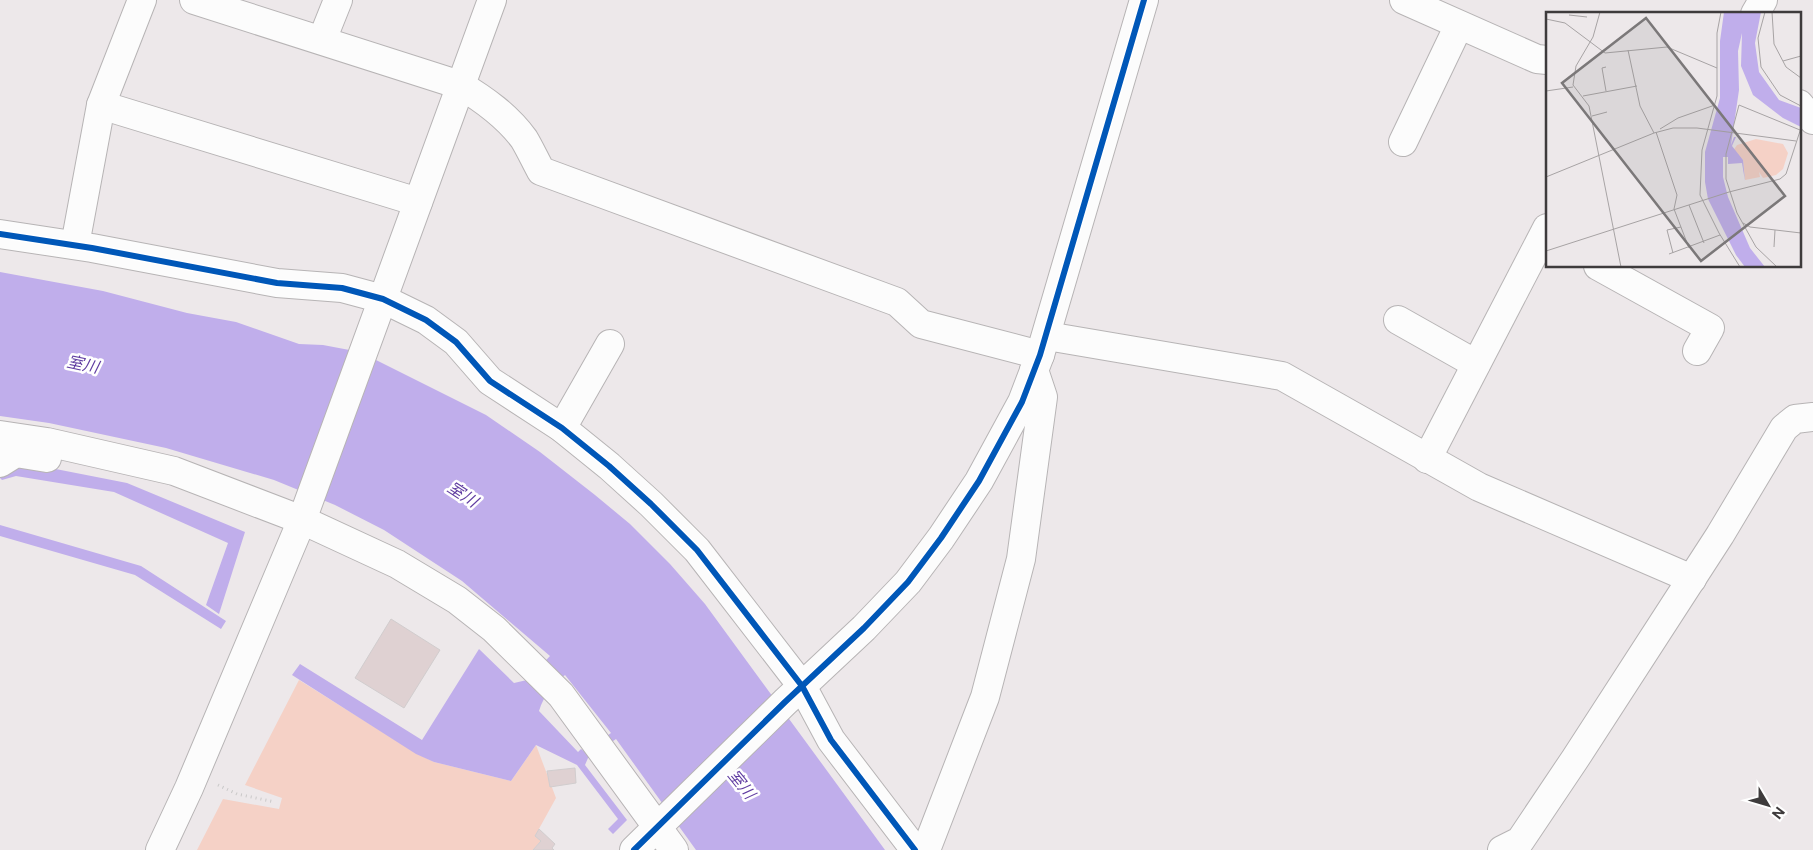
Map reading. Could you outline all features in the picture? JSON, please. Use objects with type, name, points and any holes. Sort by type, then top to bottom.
[{"type":"street","points":[[76,245],[102,105],[142,0]]},
{"type":"street","points":[[194,0],[460,85],[484,99],[507,120],[524,140],[541,170],[897,302],[921,324],[1040,354],[1282,376],[1479,487],[1692,579]]},
{"type":"street","points":[[322,40],[338,0]]},
{"type":"street","points":[[160,850],[189,788],[305,511],[492,0]]},
{"type":"street","points":[[634,850],[902,589],[941,538],[979,481],[1022,402],[1040,354],[1144,0]]},
{"type":"street","points":[[1404,0],[1537,59],[1546,60]]},
{"type":"street","points":[[1756,12],[1763,0]]},
{"type":"street","points":[[1403,142],[1459,25]]},
{"type":"street","points":[[102,105],[418,202]]},
{"type":"street","points":[[1800,105],[1813,120]]},
{"type":"street","points":[[0,234],[76,245],[277,283],[342,288],[383,299],[426,320],[456,342],[490,382],[562,428],[651,504],[697,550],[794,694],[915,850]]},
{"type":"street","points":[[1427,459],[1546,234]]},
{"type":"street","points":[[1602,268],[1710,328],[1697,351]]},
{"type":"street","points":[[1398,320],[1476,364]]},
{"type":"street","points":[[562,428],[610,344]]},
{"type":"street","points":[[926,850],[985,697],[1021,559],[1043,397],[1040,354]]},
{"type":"street","points":[[1502,850],[1520,841],[1575,760],[1720,535],[1784,428],[1795,419],[1813,417]]},
{"type":"street","points":[[0,435],[48,442],[174,471],[305,511],[457,600],[494,629],[569,705],[599,747],[662,823],[674,850]]},
{"type":"street","points":[[0,463],[16,454],[82,462],[128,460]]},
{"type":"path","points":[[216,784],[237,794],[275,802]]},
{"type":"shaded area","points":[[299,680],[416,753],[434,762],[511,781],[536,745],[556,798],[535,836],[541,841],[533,850],[197,850],[223,799],[279,809],[282,798],[245,785]]},
{"type":"water","name":"室川","points":[[0,272],[103,291],[187,313],[236,322],[299,344],[323,345],[360,352],[486,415],[540,452],[630,524],[670,564],[705,604],[885,850],[696,850],[616,739],[588,758],[585,765],[627,820],[613,834],[608,829],[618,819],[577,765],[536,745],[511,781],[434,762],[416,754],[292,675],[300,664],[422,740],[479,649],[514,683],[527,680],[550,656],[462,581],[384,530],[335,505],[274,480],[166,448],[49,423],[0,416]],"holes":[[[565,675],[611,733],[585,752],[581,749],[578,752],[539,711],[543,700]]]},
{"type":"water","points":[[20,462],[127,483],[245,532],[219,614],[206,605],[228,543],[114,492],[16,476],[2,480],[0,478],[0,472]]},
{"type":"water","points":[[0,525],[141,566],[226,621],[221,629],[135,575],[0,536]]},
{"type":"building","points":[[391,619],[440,650],[404,708],[355,678]]},
{"type":"building","points":[[575,768],[576,783],[550,787],[547,771]]},
{"type":"building","points":[[539,829],[555,844],[552,848],[554,850],[533,850],[541,841],[535,836]]},
{"type":"cycle path","points":[[634,850],[785,702],[864,628],[908,582],[941,538],[979,481],[1022,402],[1040,355],[1144,0]]},
{"type":"cycle path","points":[[0,234],[92,248],[277,283],[342,288],[383,299],[426,320],[456,342],[490,381],[562,428],[609,466],[651,504],[697,550],[802,686],[831,740],[915,850]]}]
